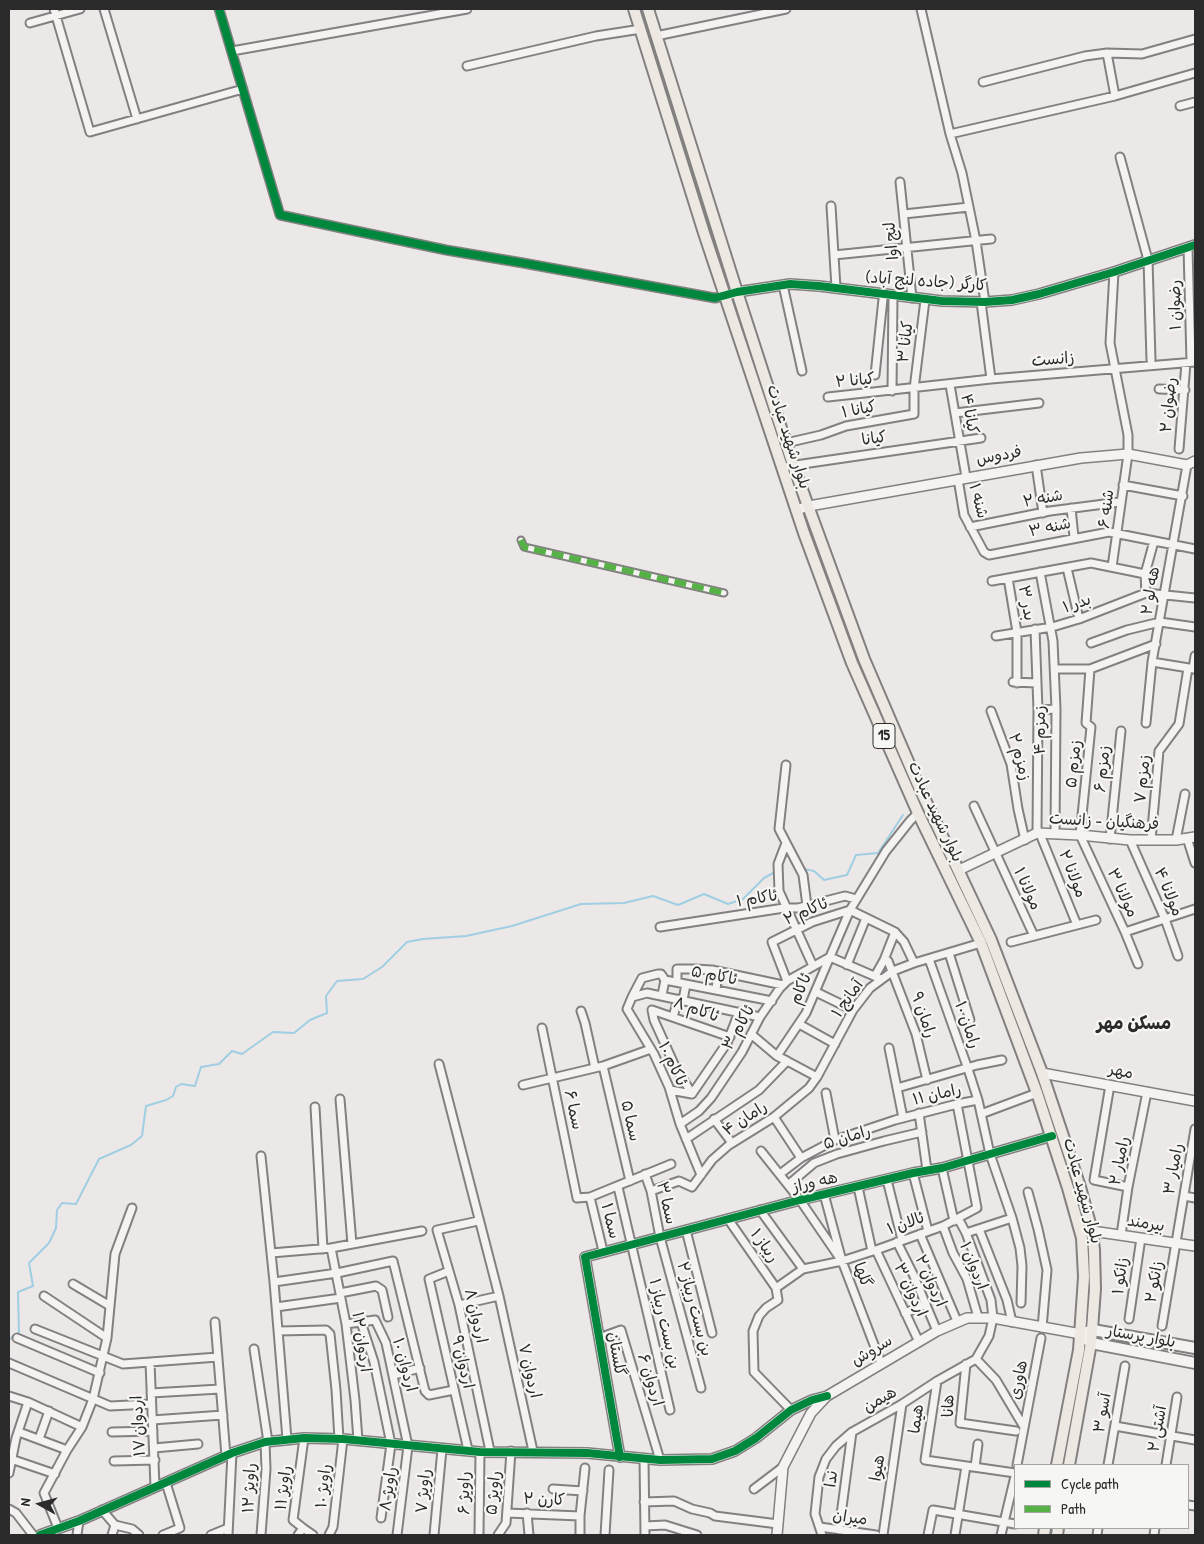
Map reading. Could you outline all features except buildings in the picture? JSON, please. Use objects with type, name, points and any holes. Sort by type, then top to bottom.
[{"type":"main road","name":"بلوار شهید عبادت","points":[[634,9],[725,296],[796,510],[852,663],[918,813],[981,943],[1052,1136],[1082,1238],[1084,1277],[1081,1334],[1057,1464]]},
{"type":"main road","name":"بلوار شهید عبادت","points":[[648,9],[793,465],[864,659],[919,787],[991,940],[1042,1073],[1092,1231],[1095,1289],[1093,1330],[1069,1464]]},
{"type":"main road","points":[[852,663],[864,659]]},
{"type":"main road","name":"بلوار پرستار","points":[[1195,1348],[1093,1330],[1081,1334],[1091,1343],[1195,1362]]},
{"type":"street","points":[[30,23],[55,12],[80,9]]},
{"type":"street","points":[[104,9],[137,119]]},
{"type":"street","points":[[219,9],[280,215],[446,250],[523,262],[715,298],[725,296]]},
{"type":"street","points":[[232,51],[467,9]]},
{"type":"street","points":[[656,36],[786,9]]},
{"type":"street","points":[[921,9],[950,134],[962,173],[976,241],[991,379]]},
{"type":"street","points":[[55,12],[90,132],[243,89]]},
{"type":"street","points":[[467,66],[596,36],[641,29]]},
{"type":"street","points":[[983,82],[1085,56],[1107,53],[1142,54],[1195,39]]},
{"type":"street","points":[[1107,53],[1115,96]]},
{"type":"street","points":[[950,134],[1115,96],[1195,73]]},
{"type":"street","points":[[1180,106],[1195,102]]},
{"type":"street","points":[[1120,158],[1148,260],[1151,360]]},
{"type":"street","name":"لنج اوا","points":[[900,182],[912,298]]},
{"type":"street","points":[[830,206],[836,288]]},
{"type":"street","points":[[904,214],[969,207]]},
{"type":"street","points":[[834,255],[991,239]]},
{"type":"street","name":"کارگر (جاده لنج آباد)","points":[[725,296],[737,292],[790,284],[925,300],[983,302],[1012,300],[1114,272],[1192,246]]},
{"type":"street","name":"رضوان ۱","points":[[1191,362],[1192,246]]},
{"type":"street","points":[[1114,272],[1110,343],[1128,435],[1128,454]]},
{"type":"street","points":[[784,285],[802,371]]},
{"type":"street","points":[[892,391],[894,296]]},
{"type":"street","points":[[875,375],[883,299]]},
{"type":"street","name":"کیانا ۳","points":[[914,389],[925,300]]},
{"type":"street","name":"زانست","points":[[914,389],[991,379],[1191,362]]},
{"type":"street","name":"رضوان ۲","points":[[1179,450],[1185,390],[1191,362]]},
{"type":"street","name":"کیانا ۴","points":[[950,384],[960,440],[962,478]]},
{"type":"street","points":[[1159,388],[1185,390]]},
{"type":"street","name":"کیانا ۱","points":[[786,443],[821,435],[846,426],[914,414],[914,389]]},
{"type":"street","name":"کیانا ۲","points":[[828,397],[914,389]]},
{"type":"street","points":[[955,413],[1039,403]]},
{"type":"street","name":"کیانا","points":[[782,467],[981,438]]},
{"type":"street","name":"فردوس","points":[[796,510],[962,478],[1081,458],[1128,454],[1191,463]]},
{"type":"street","name":"شنه ۶","points":[[1112,567],[1128,454]]},
{"type":"street","name":"هه لو ۲","points":[[1146,723],[1152,662],[1173,545],[1191,463]]},
{"type":"street","points":[[1036,465],[1042,512]]},
{"type":"street","name":"شنه ۱","points":[[962,478],[964,515],[984,552],[989,555]]},
{"type":"street","points":[[1123,485],[1183,496]]},
{"type":"street","name":"شنه ۲","points":[[970,527],[1042,512],[1120,502]]},
{"type":"street","points":[[1071,508],[1074,537]]},
{"type":"street","name":"شنه ۳","points":[[989,555],[1074,537],[1108,532],[1195,549]]},
{"type":"street","points":[[521,540],[524,547],[724,593]]},
{"type":"street","points":[[1146,593],[1146,574],[1154,541]]},
{"type":"street","points":[[992,581],[1092,563],[1146,574]]},
{"type":"street","points":[[1067,568],[1079,619]]},
{"type":"street","name":"زمزم ۴","points":[[1040,572],[1052,627],[1055,668],[1055,833]]},
{"type":"street","name":"بدر ۳","points":[[1008,578],[1017,632],[1015,682],[1037,683]]},
{"type":"street","name":"بدر ۱","points":[[996,636],[1052,627],[1079,619],[1146,593],[1195,598]]},
{"type":"street","points":[[1091,643],[1127,630],[1160,622],[1195,627]]},
{"type":"street","points":[[1035,629],[1039,833]]},
{"type":"street","points":[[1055,668],[1090,668],[1156,644]]},
{"type":"street","name":"زمزم ۷","points":[[1151,840],[1159,751],[1179,724],[1195,656]]},
{"type":"street","points":[[1152,662],[1192,668]]},
{"type":"street","name":"زمزم ۵","points":[[1080,835],[1091,727],[1086,723],[1090,668]]},
{"type":"street","points":[[1038,710],[1056,710]]},
{"type":"street","name":"زمزم ۲","points":[[991,711],[1010,764],[1025,840]]},
{"type":"street","name":"زمزم ۶","points":[[1110,839],[1121,731]]},
{"type":"street","points":[[786,765],[779,829],[803,874],[807,906]]},
{"type":"street","points":[[1176,840],[1185,794]]},
{"type":"street","name":"مولانا ۱","points":[[974,806],[1034,936]]},
{"type":"street","name":"ئاکام","points":[[777,1056],[806,1013],[856,899],[886,850],[918,813]]},
{"type":"street","name":"فرهنگیان - زانست","points":[[959,870],[1039,833],[1130,840],[1176,840],[1191,838]]},
{"type":"street","name":"مولانا ۲","points":[[1039,833],[1078,925]]},
{"type":"street","name":"مولانا ۳","points":[[1080,835],[1138,964]]},
{"type":"street","points":[[1191,838],[1195,863]]},
{"type":"street","name":"مولانا ۴","points":[[1130,840],[1165,919],[1178,956]]},
{"type":"street","points":[[786,843],[778,864],[779,891],[813,966]]},
{"type":"street","name":"ئاکام ۱","points":[[660,927],[807,906],[845,896],[856,899]]},
{"type":"street","points":[[1125,932],[1195,908]]},
{"type":"street","points":[[850,910],[895,932],[904,942],[914,963]]},
{"type":"street","name":"ئاکام ۲","points":[[785,983],[772,942],[812,922],[850,910]]},
{"type":"street","points":[[847,965],[866,918]]},
{"type":"street","points":[[1011,942],[1096,920]]},
{"type":"street","points":[[830,957],[878,978],[895,932]]},
{"type":"street","name":"آمانج ۱","points":[[817,1077],[854,1010],[878,978],[914,963],[981,943]]},
{"type":"street","points":[[949,953],[970,1020]]},
{"type":"street","name":"ئاکام ۳","points":[[680,1124],[698,1111],[711,1098],[742,1052],[760,1017],[785,983],[830,957]]},
{"type":"street","name":"رامان ۱۰","points":[[929,959],[978,1100],[990,1154],[1012,1218],[1020,1248],[1022,1266],[1021,1303]]},
{"type":"street","name":"رامان ۹","points":[[888,961],[916,1034],[927,1080]]},
{"type":"street","points":[[677,982],[677,969],[712,970],[785,983]]},
{"type":"street","points":[[716,990],[718,972]]},
{"type":"street","points":[[632,997],[642,978],[662,974],[665,980]]},
{"type":"street","name":"ئاکام ۵","points":[[662,995],[665,980],[772,1001]]},
{"type":"street","points":[[673,1017],[686,984]]},
{"type":"street","points":[[816,992],[854,1010]]},
{"type":"street","points":[[632,997],[647,993],[662,995],[760,1017]]},
{"type":"street","name":"ئاکام ۱۰","points":[[632,997],[627,1009],[651,1049],[670,1090],[680,1124],[701,1175]]},
{"type":"street","name":"ئاکام ۸","points":[[692,1094],[674,1064],[654,1020],[652,1010],[730,1036]]},
{"type":"street","points":[[581,1012],[595,1068]]},
{"type":"street","points":[[670,1090],[692,1094],[730,1036],[739,1012]]},
{"type":"street","points":[[799,1024],[835,1044]]},
{"type":"street","name":"سما ۶","points":[[542,1028],[577,1198],[590,1197]]},
{"type":"street","points":[[751,1034],[777,1056],[817,1077]]},
{"type":"street","points":[[889,1048],[904,1118]]},
{"type":"street","points":[[522,1085],[603,1066],[651,1049]]},
{"type":"street","points":[[897,1088],[977,1065],[1002,1060]]},
{"type":"street","points":[[686,1139],[759,1090],[787,1062]]},
{"type":"street","name":"اردوان ۷","points":[[439,1064],[498,1296],[533,1451]]},
{"type":"street","name":"سما ۵","points":[[603,1066],[630,1181]]},
{"type":"street","name":"مهر","points":[[1042,1073],[1195,1101]]},
{"type":"street","name":"رامان ۴","points":[[651,1191],[679,1181],[692,1187],[712,1160],[732,1143],[774,1117],[809,1088],[817,1077]]},
{"type":"street","points":[[1110,1085],[1094,1180],[1128,1187]]},
{"type":"street","name":"رامیار ۲","points":[[1121,1235],[1128,1187],[1147,1092]]},
{"type":"street","points":[[826,1093],[834,1140]]},
{"type":"street","points":[[981,1114],[1037,1093]]},
{"type":"street","points":[[340,1099],[352,1244]]},
{"type":"street","name":"رامان ۱۱","points":[[780,1174],[801,1158],[834,1140],[919,1113],[978,1100]]},
{"type":"street","points":[[956,1104],[968,1160]]},
{"type":"street","points":[[315,1107],[323,1249]]},
{"type":"street","points":[[919,1113],[927,1170]]},
{"type":"street","points":[[774,1117],[801,1158]]},
{"type":"street","points":[[714,1120],[732,1143]]},
{"type":"street","name":"رامیار ۳","points":[[1176,1243],[1193,1157],[1195,1130]]},
{"type":"street","name":"رامان ۵","points":[[788,1185],[814,1163],[865,1146],[922,1132]]},
{"type":"street","name":"هه وراز","points":[[585,1257],[824,1194],[942,1168],[1052,1136]]},
{"type":"street","points":[[761,1150],[800,1200],[842,1261]]},
{"type":"street","points":[[261,1156],[287,1440]]},
{"type":"street","name":"ئالان ۱","points":[[803,1269],[842,1261],[943,1226],[977,1208],[968,1160]]},
{"type":"street","points":[[590,1197],[671,1164]]},
{"type":"street","points":[[942,1168],[956,1219],[966,1233],[991,1300],[993,1318],[989,1336],[976,1359],[996,1380],[1024,1427]]},
{"type":"street","points":[[914,1173],[928,1231]]},
{"type":"street","name":"سما ۳","points":[[645,1174],[651,1191],[660,1237]]},
{"type":"street","name":"اردوان ۲","points":[[887,1180],[899,1241],[937,1331]]},
{"type":"street","name":"بن بست ریباز ۱","points":[[618,1187],[670,1410]]},
{"type":"street","name":"اردوان ۳","points":[[858,1187],[874,1250],[919,1342]]},
{"type":"street","points":[[1028,1192],[1047,1270],[1042,1328]]},
{"type":"street","name":"گلها","points":[[824,1194],[842,1261],[880,1363]]},
{"type":"street","points":[[1184,1196],[1195,1198]]},
{"type":"street","name":"سما ۱","points":[[590,1197],[603,1251]]},
{"type":"street","points":[[58,1528],[44,1493],[67,1450],[82,1427],[93,1399],[106,1338],[115,1254],[132,1208]]},
{"type":"street","points":[[760,1210],[803,1269],[776,1288],[778,1300],[766,1308],[759,1316],[754,1331],[754,1372],[791,1410]]},
{"type":"street","points":[[966,1233],[1012,1218]]},
{"type":"street","name":"ریباز ۱","points":[[728,1219],[776,1288]]},
{"type":"street","name":"اردوان ۸","points":[[478,1220],[437,1230],[460,1306],[490,1452]]},
{"type":"street","name":"اردوان ۱","points":[[943,1226],[953,1253],[966,1279],[978,1317]]},
{"type":"street","points":[[978,1229],[1007,1300],[1012,1322]]},
{"type":"street","points":[[686,1230],[712,1333]]},
{"type":"street","points":[[271,1253],[331,1248],[422,1231]]},
{"type":"street","name":"بیرمند","points":[[1092,1231],[1195,1246]]},
{"type":"street","points":[[920,1234],[957,1321]]},
{"type":"street","name":"بن بست ریباز ۲","points":[[660,1237],[700,1388]]},
{"type":"street","name":"زانکو ۱","points":[[1129,1319],[1141,1238]]},
{"type":"street","name":"زانکو ۲","points":[[1162,1326],[1176,1243]]},
{"type":"street","name":"اردوان ۱۲","points":[[331,1248],[346,1324],[358,1440]]},
{"type":"street","name":"گلستان","points":[[585,1257],[620,1457]]},
{"type":"street","points":[[274,1282],[337,1273],[393,1261],[426,1391],[429,1395],[454,1390]]},
{"type":"street","name":"اردوان ۹","points":[[449,1271],[429,1279],[468,1450]]},
{"type":"street","points":[[73,1284],[110,1306]]},
{"type":"street","points":[[276,1307],[341,1296],[376,1286],[382,1290],[388,1317]]},
{"type":"street","points":[[44,1296],[106,1338]]},
{"type":"street","points":[[460,1306],[498,1296]]},
{"type":"street","points":[[905,1313],[926,1304]]},
{"type":"street","name":"سروش","points":[[778,1535],[783,1467],[811,1413],[827,1396],[937,1331],[967,1318],[993,1318],[1081,1334]]},
{"type":"street","name":"اردوان ۱۰","points":[[361,1322],[375,1320],[386,1343],[408,1446]]},
{"type":"street","points":[[211,1535],[228,1532],[229,1455],[220,1388],[215,1322]]},
{"type":"street","points":[[346,1324],[361,1322],[374,1362],[391,1444],[381,1518]]},
{"type":"street","points":[[35,1329],[123,1364],[218,1357]]},
{"type":"street","name":"راویژ ۱۰","points":[[278,1331],[326,1330],[330,1334],[341,1440],[334,1527],[329,1535]]},
{"type":"street","name":"اردوان ۶","points":[[599,1338],[621,1330],[660,1460]]},
{"type":"street","points":[[17,1338],[100,1373]]},
{"type":"street","name":"هاوری","points":[[1017,1464],[1041,1338]]},
{"type":"street","name":"راویژ ۱۲","points":[[254,1349],[266,1442],[261,1535]]},
{"type":"street","name":"هیمن","points":[[822,1535],[815,1514],[819,1477],[826,1459],[836,1446],[852,1432],[976,1359]]},
{"type":"street","name":"اردوان ۱۷","points":[[150,1362],[155,1487]]},
{"type":"street","points":[[9,1363],[110,1406],[151,1404]]},
{"type":"street","name":"هانا","points":[[966,1364],[960,1423],[1016,1431]]},
{"type":"street","name":"آسو ۳","points":[[1108,1464],[1125,1366]]},
{"type":"street","points":[[394,1376],[420,1368]]},
{"type":"street","name":"هیما","points":[[937,1381],[925,1460],[966,1466]]},
{"type":"street","points":[[151,1393],[220,1388]]},
{"type":"street","points":[[9,1396],[28,1402],[82,1427]]},
{"type":"street","points":[[40,1535],[79,1521],[229,1455],[266,1442],[304,1438],[358,1440],[480,1452],[533,1451],[587,1453],[660,1460],[712,1459],[729,1454],[756,1438],[791,1410],[812,1400],[827,1396]]},
{"type":"street","name":"آشتی ۲","points":[[1166,1464],[1178,1397]]},
{"type":"street","points":[[9,1473],[11,1458],[28,1402]]},
{"type":"street","name":"هیوا","points":[[883,1535],[902,1404]]},
{"type":"street","points":[[39,1439],[49,1411]]},
{"type":"street","points":[[152,1420],[223,1415]]},
{"type":"street","points":[[1115,1426],[1195,1440]]},
{"type":"street","points":[[19,1432],[67,1450]]},
{"type":"street","points":[[112,1432],[153,1432]]},
{"type":"street","name":"ندا","points":[[839,1530],[852,1432]]},
{"type":"street","name":"راویژ ۱۱","points":[[298,1535],[304,1528],[293,1520],[304,1438]]},
{"type":"street","points":[[154,1448],[198,1444]]},
{"type":"street","points":[[975,1467],[978,1444]]},
{"type":"street","name":"راویژ ۸","points":[[397,1535],[408,1446]]},
{"type":"street","name":"راویژ ۷","points":[[434,1535],[442,1449]]},
{"type":"street","name":"راویژ ۵","points":[[498,1535],[506,1523],[511,1451]]},
{"type":"street","name":"راویژ ۶","points":[[478,1535],[480,1452]]},
{"type":"street","points":[[11,1458],[55,1474]]},
{"type":"street","points":[[644,1459],[645,1535]]},
{"type":"street","points":[[114,1461],[155,1460]]},
{"type":"street","points":[[955,1535],[966,1466],[1014,1474]]},
{"type":"street","points":[[754,1489],[783,1467]]},
{"type":"street","points":[[580,1535],[585,1468]]},
{"type":"street","points":[[605,1535],[609,1470]]},
{"type":"street","points":[[1002,1535],[1014,1478]]},
{"type":"street","points":[[163,1535],[180,1528],[166,1483]]},
{"type":"street","points":[[553,1489],[583,1491]]},
{"type":"street","points":[[644,1502],[674,1501],[715,1516],[778,1524]]},
{"type":"street","points":[[9,1508],[16,1513],[33,1535]]},
{"type":"street","points":[[102,1510],[115,1525],[132,1529],[139,1535]]},
{"type":"street","points":[[928,1535],[933,1510],[1014,1524]]},
{"type":"street","name":"کارن ۲","points":[[507,1513],[580,1516]]},
{"type":"street","points":[[527,1513],[530,1535]]},
{"type":"street","points":[[77,1535],[79,1521]]},
{"type":"street","points":[[112,1535],[115,1525]]},
{"type":"street","points":[[645,1526],[665,1525],[671,1529],[697,1535]]},
{"type":"street","name":"میران","points":[[820,1527],[876,1535]]},
{"type":"street","points":[[304,1528],[313,1535]]},
{"type":"waterway","points":[[804,869],[814,871],[824,880],[847,875],[856,855],[878,853],[903,815]]},
{"type":"waterway","points":[[9,1340],[19,1332],[18,1292],[33,1286],[29,1263],[49,1243],[56,1228],[57,1210],[62,1203],[76,1204],[99,1159],[131,1145],[142,1136],[146,1106],[173,1096],[176,1087],[181,1084],[195,1086],[201,1067],[219,1064],[232,1051],[242,1054],[273,1032],[294,1033],[310,1020],[327,1013],[326,996],[337,981],[363,979],[382,967],[407,942],[466,936],[512,926],[581,904],[624,903],[653,896],[678,905],[704,894],[728,904],[743,899],[764,878],[775,872]]},
{"type":"marked path","points":[[521,540],[524,547],[724,593]]},
{"type":"cycle path","points":[[219,9],[280,215],[446,250],[715,298],[737,292],[790,284],[942,301],[985,302],[1012,300],[1114,272],[1195,245]]},
{"type":"cycle path","points":[[620,1457],[585,1257],[800,1200],[942,1168],[1052,1136]]},
{"type":"cycle path","points":[[40,1535],[79,1521],[232,1453],[265,1442],[304,1438],[343,1439],[480,1452],[587,1453],[660,1460],[712,1459],[735,1451],[756,1438],[791,1410],[812,1400],[827,1396]]},
{"type":"district","name":"مسکن مهر","points":[[1134,1024]]}]
